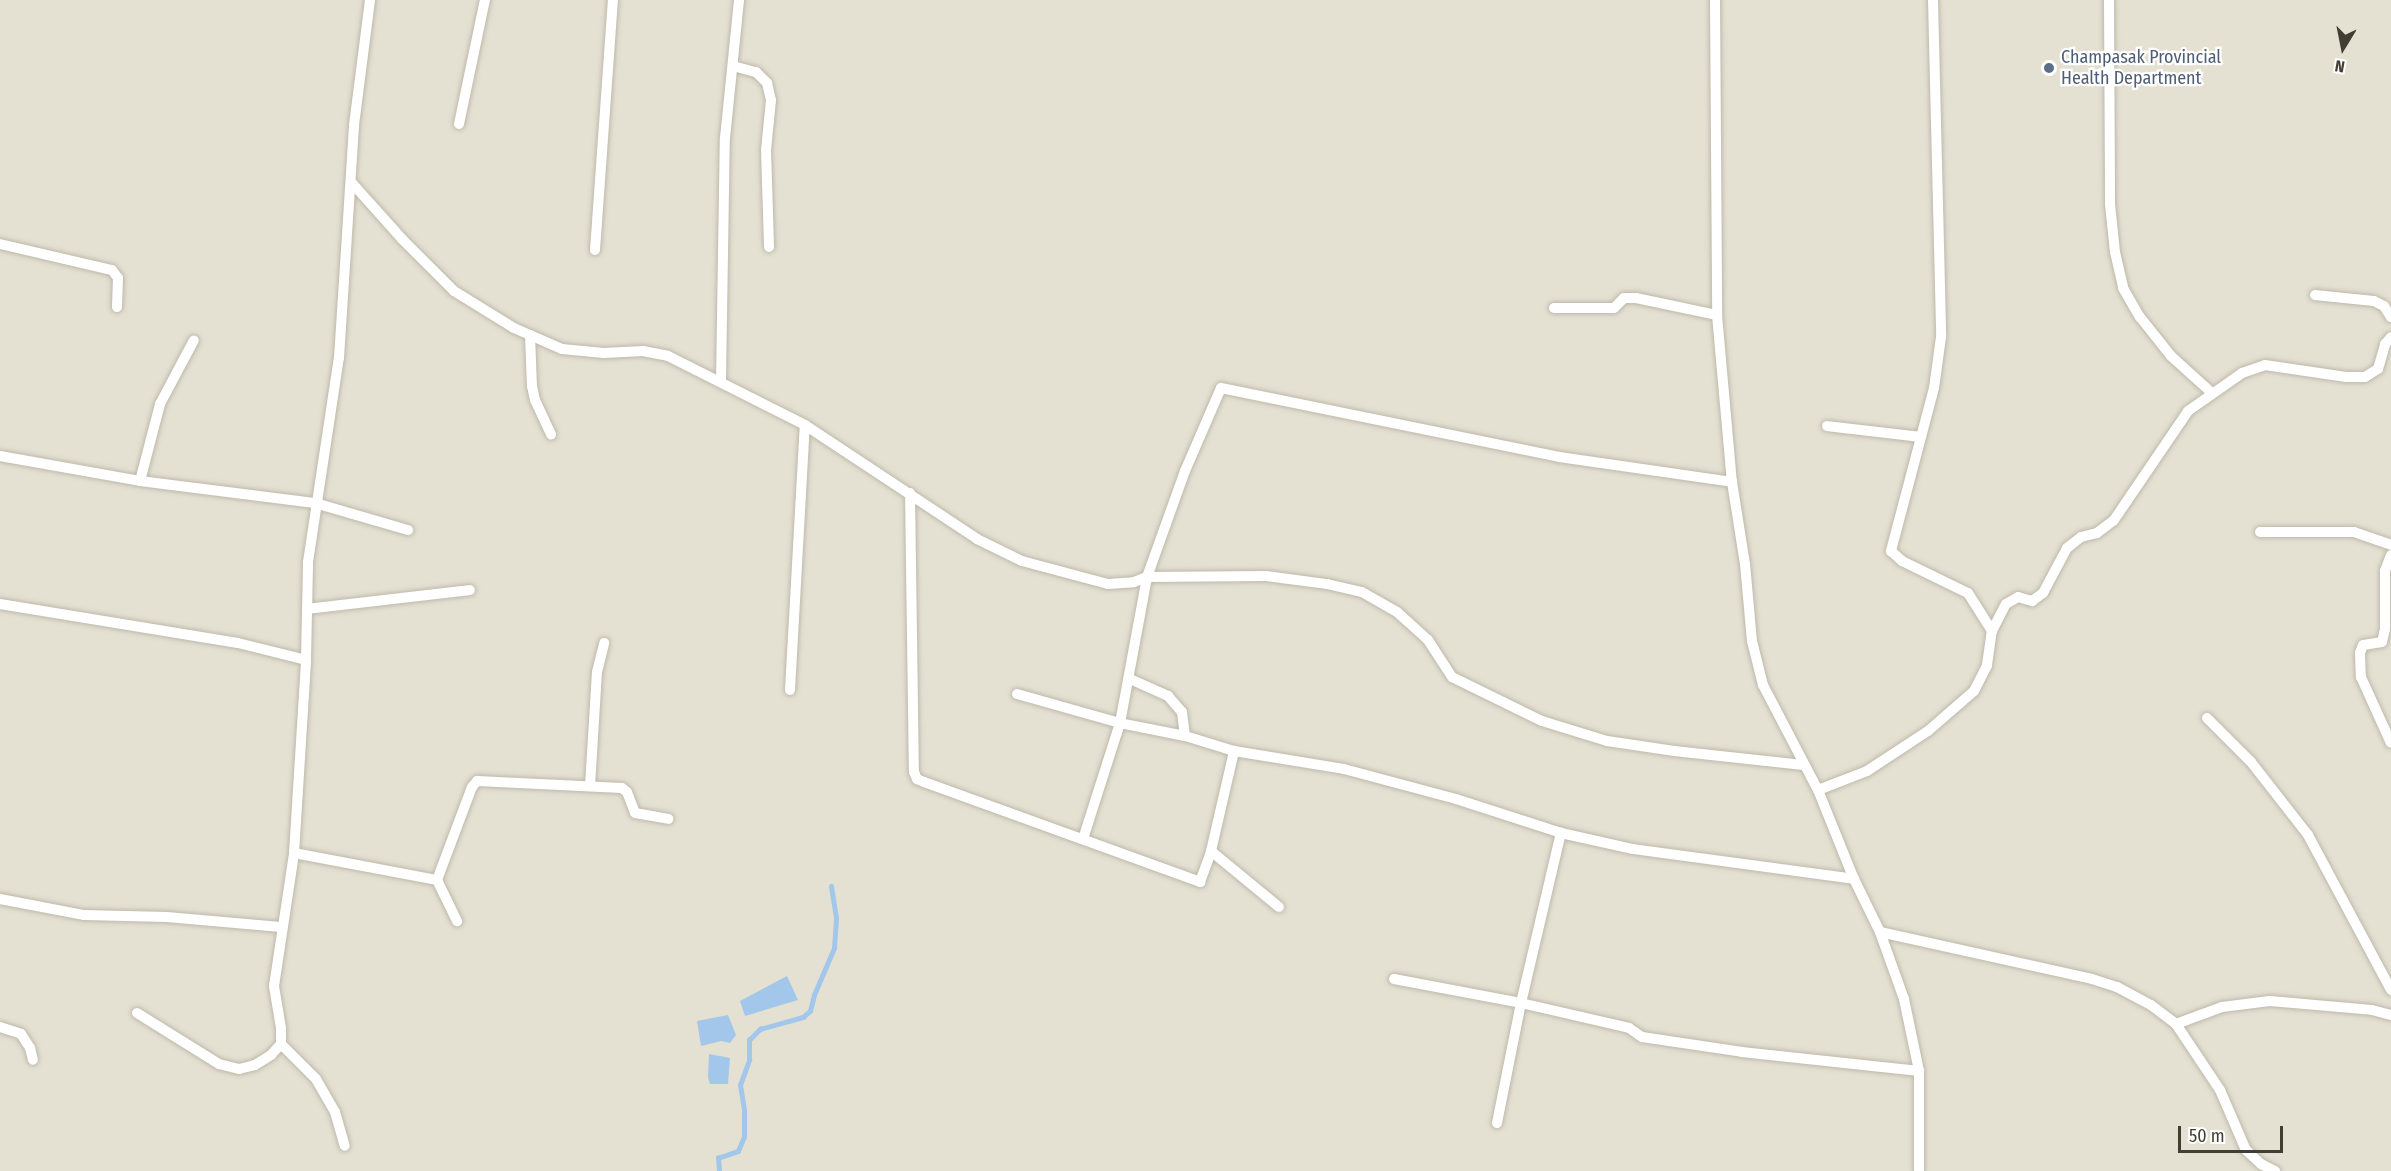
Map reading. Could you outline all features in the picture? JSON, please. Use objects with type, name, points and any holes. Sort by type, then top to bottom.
[{"type":"street","points":[[137,1013],[219,1064],[239,1069],[255,1065],[271,1055],[281,1044],[281,1028],[274,986],[281,927],[287,907],[294,853],[306,660],[308,562],[315,503],[339,358],[355,114],[370,0]]},
{"type":"street","points":[[459,124],[485,0]]},
{"type":"street","points":[[595,250],[613,0]]},
{"type":"street","points":[[721,381],[725,138],[739,0]]},
{"type":"street","points":[[1715,0],[1717,315],[1732,482],[1752,640],[1763,685],[1818,790],[1854,879],[1880,932],[1904,999],[1919,1071],[1919,1171]]},
{"type":"street","points":[[1933,0],[1941,337],[1934,388],[1892,551],[1902,561],[1968,593],[1992,631]]},
{"type":"street","points":[[2109,0],[2110,204],[2115,252],[2123,288],[2140,317],[2171,356],[2212,393]]},
{"type":"street","points":[[734,66],[756,72],[767,83],[771,100],[766,150],[769,247]]},
{"type":"street","points":[[352,183],[402,239],[454,291],[530,335],[562,349],[604,353],[643,351],[668,357],[721,381],[805,426],[978,539],[1022,561],[1108,584],[1134,582],[1147,577],[1266,576],[1327,584],[1362,592],[1397,612],[1428,640],[1452,677],[1542,721],[1607,741],[1803,765]]},
{"type":"street","points":[[0,244],[112,270],[118,278],[117,307]]},
{"type":"street","points":[[2315,295],[2374,301],[2384,306],[2391,317]]},
{"type":"street","points":[[1554,308],[1614,308],[1629,298],[1717,315]]},
{"type":"street","points":[[530,335],[532,386],[535,400],[550,434]]},
{"type":"street","points":[[1818,790],[1867,771],[1928,731],[1974,691],[1987,665],[1992,631],[2006,604],[2018,597],[2032,601],[2043,593],[2067,548],[2081,537],[2097,533],[2114,520],[2188,411],[2242,373],[2265,365],[2346,377],[2365,376],[2378,369],[2385,344],[2391,337]]},
{"type":"street","points":[[140,481],[160,404],[194,340]]},
{"type":"street","points":[[1083,840],[1120,723],[1130,679],[1147,577],[1185,471],[1221,388],[1559,457],[1732,482]]},
{"type":"street","points":[[790,690],[805,426]]},
{"type":"street","points":[[1827,426],[1920,437]]},
{"type":"street","points":[[0,456],[140,481],[315,503],[408,530]]},
{"type":"street","points":[[910,493],[914,772],[917,779],[1200,882],[1211,851],[1234,751]]},
{"type":"street","points":[[2260,532],[2354,532],[2391,545]]},
{"type":"street","points":[[2391,555],[2385,571],[2385,629],[2382,642],[2363,645],[2360,652],[2361,677],[2391,743]]},
{"type":"street","points":[[307,609],[470,590]]},
{"type":"street","points":[[0,604],[238,643],[306,660]]},
{"type":"street","points":[[590,786],[597,672],[604,643]]},
{"type":"street","points":[[1130,679],[1168,696],[1182,712],[1185,736]]},
{"type":"street","points":[[1017,694],[1120,723],[1185,736],[1234,751],[1344,769],[1456,799],[1561,833],[1633,849],[1854,879]]},
{"type":"street","points":[[2207,718],[2251,762],[2308,835],[2391,990]]},
{"type":"street","points":[[456,921],[437,880],[471,787],[477,781],[622,788],[627,792],[635,813],[668,819]]},
{"type":"street","points":[[1497,1123],[1521,1003],[1561,833]]},
{"type":"street","points":[[1211,851],[1279,907]]},
{"type":"street","points":[[294,853],[437,880]]},
{"type":"street","points":[[0,899],[84,915],[167,917],[281,927]]},
{"type":"street","points":[[1880,932],[2092,978],[2117,987],[2151,1005],[2176,1024],[2220,1090],[2246,1150],[2261,1164],[2275,1171]]},
{"type":"street","points":[[1394,979],[1521,1003],[1629,1028],[1642,1037],[1742,1052],[1919,1071]]},
{"type":"street","points":[[2176,1024],[2222,1007],[2270,1001],[2372,1010],[2391,1015]]},
{"type":"street","points":[[0,1027],[21,1034],[30,1048],[33,1060]]},
{"type":"street","points":[[281,1044],[316,1079],[335,1112],[345,1146]]},
{"type":"shaded area","points":[[0,0],[2391,0],[2391,1171],[0,1171]]},
{"type":"water","points":[[787,976],[798,1000],[745,1016],[740,1001]]},
{"type":"water","points":[[728,1015],[736,1035],[730,1043],[721,1041],[701,1046],[697,1021]]},
{"type":"water","points":[[709,1054],[730,1058],[728,1084],[710,1084]]},
{"type":"waterway","points":[[719,1171],[718,1158],[738,1151],[744,1137],[744,1110],[740,1085],[749,1060],[749,1040],[760,1029],[803,1017],[810,1011],[814,995],[834,948],[836,918],[831,886]]},
{"type":"place","name":"Champasak Provincial Health Department","points":[[2049,68]]}]
